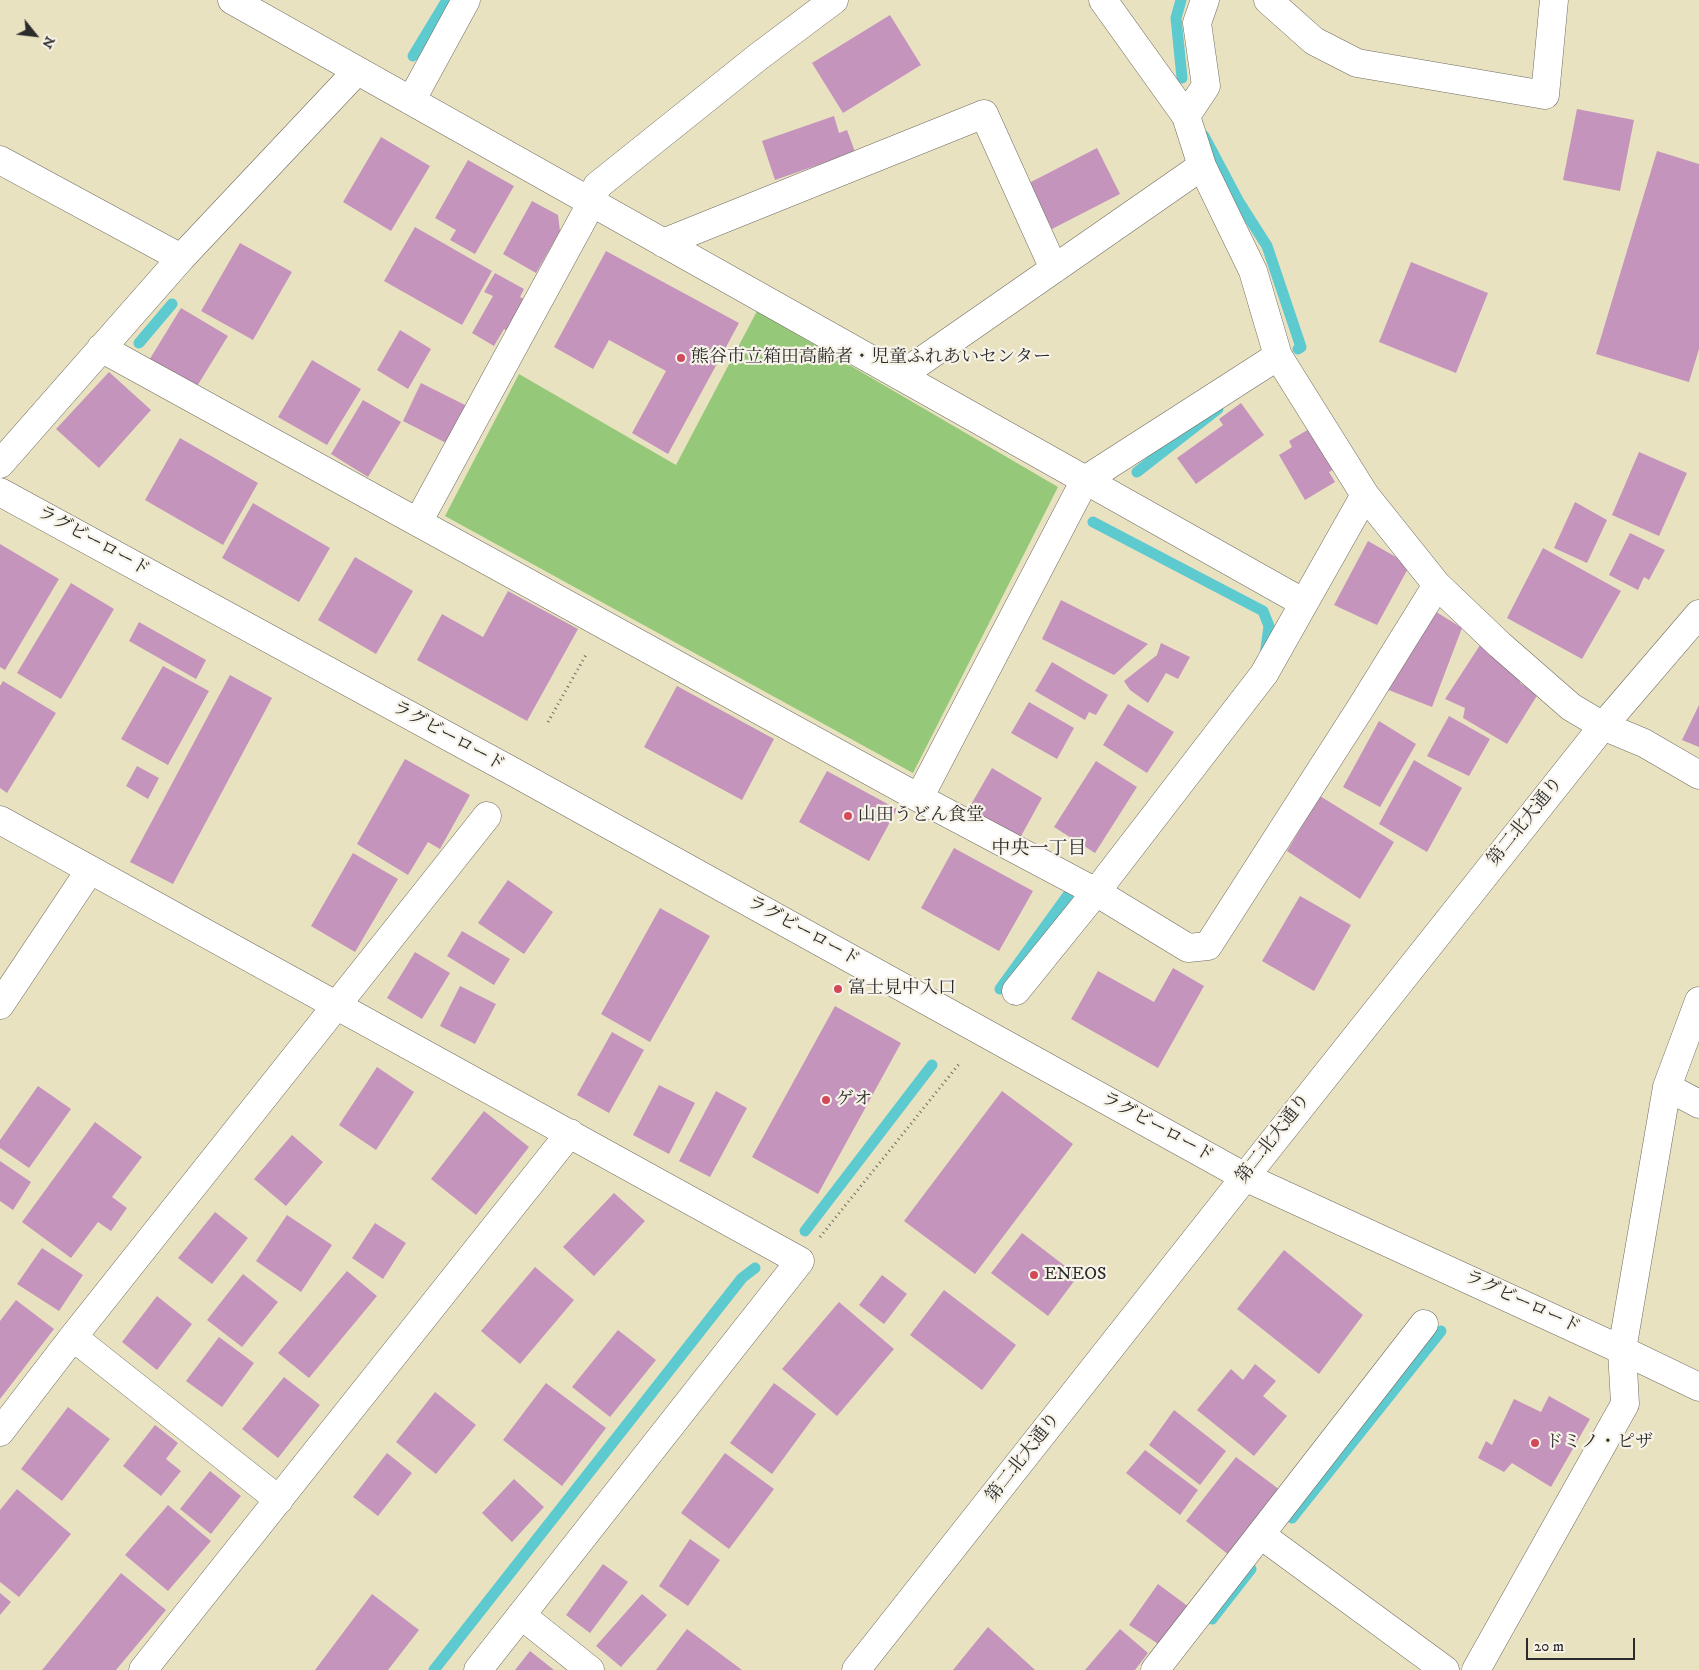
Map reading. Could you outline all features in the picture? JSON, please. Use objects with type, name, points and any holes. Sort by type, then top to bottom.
[{"type":"street","points":[[411,101],[466,0]]},
{"type":"street","points":[[418,522],[592,202],[598,186],[758,57],[834,0]]},
{"type":"street","points":[[1103,0],[1186,116],[1202,166],[1253,271],[1278,356],[1365,495],[1437,585],[1500,646],[1572,707],[1603,726],[1644,743],[1699,775]]},
{"type":"street","points":[[1186,116],[1206,86],[1197,23],[1206,0]]},
{"type":"street","points":[[1268,0],[1314,41],[1357,63],[1545,95],[1554,0]]},
{"type":"street","points":[[249,4],[357,71],[1304,603]]},
{"type":"street","points":[[0,464],[181,258],[357,71]]},
{"type":"street","points":[[663,243],[984,114],[1054,269]]},
{"type":"street","points":[[0,160],[181,258]]},
{"type":"street","points":[[900,376],[1202,166]]},
{"type":"street","points":[[101,348],[919,798],[1096,892],[1188,948],[1208,946],[1437,585]]},
{"type":"street","points":[[919,798],[1085,480],[1278,356]]},
{"type":"street","name":"ラグビーロード","points":[[0,492],[554,795],[1245,1177],[1699,1387]]},
{"type":"street","points":[[1016,991],[1096,892],[1264,674],[1365,495]]},
{"type":"street","name":"第二北大通り","points":[[856,1670],[1603,726],[1699,614]]},
{"type":"street","points":[[0,1432],[73,1337],[487,816]]},
{"type":"street","points":[[0,820],[800,1261],[478,1670]]},
{"type":"street","points":[[0,1005],[90,870]]},
{"type":"street","points":[[1476,1670],[1625,1404],[1622,1350],[1667,1087],[1699,1000]]},
{"type":"street","points":[[1667,1087],[1699,1104]]},
{"type":"street","points":[[143,1670],[570,1133]]},
{"type":"street","points":[[1154,1670],[1424,1324]]},
{"type":"street","points":[[73,1337],[279,1500]]},
{"type":"street","points":[[1261,1535],[1445,1670]]},
{"type":"street","points":[[521,1615],[590,1670]]},
{"type":"path","points":[[548,722],[602,624]]},
{"type":"path","points":[[800,1261],[958,1064]]},
{"type":"green space","points":[[757,311],[1058,487],[913,773],[445,516],[519,374],[676,465]]},
{"type":"building","points":[[890,15],[921,65],[843,113],[812,63]]},
{"type":"building","points":[[1577,109],[1634,120],[1620,191],[1563,180]]},
{"type":"building","points":[[834,116],[839,133],[847,130],[855,152],[775,180],[762,141]]},
{"type":"building","points":[[381,137],[430,166],[391,231],[343,202]]},
{"type":"building","points":[[1097,148],[1120,194],[1052,229],[1029,183]]},
{"type":"building","points":[[1657,151],[1699,164],[1699,349],[1689,382],[1596,354]]},
{"type":"building","points":[[468,160],[514,186],[475,254],[450,240],[456,230],[435,218]]},
{"type":"building","points":[[532,201],[558,215],[560,231],[536,273],[503,254]]},
{"type":"building","points":[[415,227],[492,271],[462,325],[384,281]]},
{"type":"building","points":[[240,243],[292,272],[253,340],[201,311]]},
{"type":"building","name":"熊谷市立箱田高齢者・児童ふれあいセンター","points":[[606,251],[739,323],[668,454],[632,433],[666,371],[609,340],[593,369],[554,347]]},
{"type":"building","points":[[1411,262],[1488,293],[1456,373],[1379,342]]},
{"type":"building","points":[[495,273],[524,289],[520,297],[527,301],[509,332],[504,329],[494,346],[472,333],[493,296],[484,292]]},
{"type":"building","points":[[181,308],[228,336],[194,391],[148,362]]},
{"type":"building","points":[[400,330],[431,349],[408,389],[377,370]]},
{"type":"building","points":[[312,360],[361,389],[327,445],[278,417]]},
{"type":"building","points":[[109,372],[151,410],[99,468],[56,429]]},
{"type":"building","points":[[421,383],[469,407],[450,445],[403,421]]},
{"type":"building","points":[[363,400],[401,422],[368,477],[331,454]]},
{"type":"building","points":[[1241,403],[1264,435],[1196,484],[1177,458],[1223,425],[1219,419]]},
{"type":"building","points":[[1309,429],[1333,470],[1329,472],[1335,482],[1305,500],[1279,455],[1292,447],[1289,441]]},
{"type":"building","points":[[180,438],[258,483],[223,545],[145,500]]},
{"type":"building","points":[[1639,452],[1687,473],[1659,536],[1612,515]]},
{"type":"building","points":[[1575,502],[1607,520],[1587,563],[1554,548]]},
{"type":"building","points":[[253,503],[330,548],[299,602],[222,558]]},
{"type":"building","points":[[1630,533],[1665,550],[1649,580],[1644,577],[1638,590],[1609,575]]},
{"type":"building","points":[[1368,541],[1410,565],[1377,625],[1334,605]]},
{"type":"building","points":[[0,544],[59,579],[5,670],[0,667]]},
{"type":"building","points":[[1543,548],[1621,591],[1582,659],[1507,618]]},
{"type":"building","points":[[355,557],[413,591],[376,654],[318,620]]},
{"type":"building","points":[[71,583],[114,609],[61,699],[17,673]]},
{"type":"building","points":[[508,591],[578,629],[527,721],[417,660],[442,614],[483,637]]},
{"type":"building","points":[[1061,600],[1148,644],[1114,675],[1042,639]]},
{"type":"building","points":[[1430,608],[1462,628],[1432,707],[1386,689]]},
{"type":"building","points":[[139,622],[206,660],[196,679],[129,641]]},
{"type":"building","points":[[1482,642],[1524,672],[1520,683],[1538,694],[1507,744],[1463,718],[1465,708],[1445,699]]},
{"type":"building","points":[[1161,643],[1190,657],[1178,679],[1166,673],[1148,703],[1130,690],[1124,681],[1157,655]]},
{"type":"building","points":[[1052,662],[1108,695],[1096,715],[1089,712],[1085,720],[1035,691]]},
{"type":"building","points":[[163,666],[209,691],[168,765],[121,739]]},
{"type":"building","points":[[230,675],[272,698],[173,884],[130,862]]},
{"type":"building","points":[[3,681],[56,713],[7,793],[0,788],[0,686]]},
{"type":"building","points":[[677,686],[774,739],[742,800],[644,747]]},
{"type":"building","points":[[1029,702],[1074,728],[1057,759],[1011,733]]},
{"type":"building","points":[[1128,704],[1174,732],[1147,773],[1103,745]]},
{"type":"building","points":[[1699,705],[1699,747],[1682,740]]},
{"type":"building","points":[[1449,716],[1490,739],[1469,776],[1427,756]]},
{"type":"building","points":[[1379,721],[1416,744],[1380,807],[1343,787]]},
{"type":"building","points":[[405,759],[470,795],[440,849],[428,842],[408,875],[357,844]]},
{"type":"building","points":[[1414,760],[1462,788],[1427,852],[1379,824]]},
{"type":"building","points":[[1096,761],[1137,787],[1095,853],[1054,827]]},
{"type":"building","points":[[137,766],[159,778],[148,799],[126,786]]},
{"type":"building","points":[[992,768],[1042,798],[1020,838],[969,808]]},
{"type":"building","name":"山田うどん食堂","points":[[827,771],[897,809],[869,861],[799,822]]},
{"type":"building","points":[[1320,796],[1394,842],[1360,899],[1287,851]]},
{"type":"building","points":[[954,848],[1033,891],[999,951],[921,908]]},
{"type":"building","points":[[353,853],[398,879],[355,952],[311,926]]},
{"type":"building","points":[[508,880],[553,912],[524,954],[478,923]]},
{"type":"building","points":[[1300,896],[1351,925],[1314,991],[1262,961]]},
{"type":"building","points":[[660,908],[710,936],[650,1042],[601,1014]]},
{"type":"building","points":[[462,931],[510,959],[494,985],[447,956]]},
{"type":"building","points":[[415,952],[450,973],[422,1019],[387,998]]},
{"type":"building","points":[[1173,968],[1204,986],[1158,1068],[1071,1019],[1098,971],[1154,1002]]},
{"type":"building","points":[[460,986],[496,1004],[475,1044],[440,1026]]},
{"type":"building","name":"ゲオ","points":[[835,1006],[901,1043],[818,1194],[752,1157]]},
{"type":"building","points":[[612,1032],[644,1050],[609,1113],[577,1095]]},
{"type":"building","points":[[377,1067],[414,1092],[376,1150],[339,1125]]},
{"type":"building","points":[[659,1085],[695,1103],[669,1154],[633,1135]]},
{"type":"building","points":[[38,1086],[71,1109],[29,1168],[0,1148],[0,1140]]},
{"type":"building","points":[[716,1091],[747,1108],[710,1177],[679,1161]]},
{"type":"building","points":[[1002,1091],[1073,1144],[975,1274],[904,1221]]},
{"type":"building","points":[[484,1111],[529,1147],[476,1215],[431,1179]]},
{"type":"building","points":[[95,1122],[142,1157],[112,1197],[127,1208],[111,1231],[98,1222],[71,1258],[22,1222]]},
{"type":"building","points":[[292,1135],[323,1162],[286,1206],[254,1179]]},
{"type":"building","points":[[0,1161],[31,1182],[13,1210],[0,1201]]},
{"type":"building","points":[[614,1193],[645,1221],[594,1276],[563,1247]]},
{"type":"building","points":[[215,1212],[248,1238],[212,1284],[178,1258]]},
{"type":"building","points":[[287,1215],[332,1245],[301,1292],[256,1261]]},
{"type":"building","points":[[375,1223],[406,1243],[383,1279],[352,1258]]},
{"type":"building","name":"ENEOS","points":[[1022,1233],[1078,1276],[1048,1316],[991,1273]]},
{"type":"building","points":[[42,1248],[83,1275],[59,1311],[17,1284]]},
{"type":"building","points":[[1284,1250],[1363,1315],[1319,1374],[1237,1309]]},
{"type":"building","points":[[535,1267],[574,1300],[520,1364],[481,1331]]},
{"type":"building","points":[[347,1271],[377,1296],[309,1378],[278,1353]]},
{"type":"building","points":[[243,1274],[278,1302],[242,1347],[207,1320]]},
{"type":"building","points":[[882,1275],[907,1294],[884,1324],[859,1305]]},
{"type":"building","points":[[944,1290],[1016,1345],[982,1390],[910,1335]]},
{"type":"building","points":[[157,1296],[192,1324],[157,1370],[122,1342]]},
{"type":"building","points":[[16,1300],[54,1329],[0,1399],[0,1321]]},
{"type":"building","points":[[839,1302],[894,1349],[837,1416],[782,1369]]},
{"type":"building","points":[[618,1330],[656,1360],[610,1417],[572,1387]]},
{"type":"building","points":[[219,1337],[254,1363],[222,1407],[186,1381]]},
{"type":"building","points":[[1255,1364],[1276,1381],[1263,1396],[1287,1416],[1254,1456],[1197,1410],[1231,1369],[1243,1380]]},
{"type":"building","points":[[284,1377],[320,1405],[278,1458],[242,1429]]},
{"type":"building","points":[[546,1383],[606,1428],[562,1486],[503,1440]]},
{"type":"building","points":[[774,1383],[816,1414],[772,1474],[730,1443]]},
{"type":"building","points":[[435,1392],[476,1425],[436,1474],[396,1442]]},
{"type":"building","name":"ドミノ・ピザ","points":[[1549,1396],[1590,1419],[1551,1487],[1512,1463],[1504,1472],[1478,1458],[1486,1441],[1492,1445],[1514,1399],[1541,1412]]},
{"type":"building","points":[[68,1407],[110,1439],[62,1501],[21,1469]]},
{"type":"building","points":[[1174,1410],[1226,1451],[1200,1485],[1149,1445]]},
{"type":"building","points":[[155,1425],[178,1443],[166,1459],[181,1471],[161,1496],[123,1466]]},
{"type":"building","points":[[1145,1450],[1198,1490],[1180,1515],[1126,1473]]},
{"type":"building","points":[[387,1453],[412,1473],[378,1516],[353,1497]]},
{"type":"building","points":[[725,1453],[774,1489],[729,1549],[681,1513]]},
{"type":"building","points":[[1236,1457],[1280,1490],[1229,1555],[1186,1521]]},
{"type":"building","points":[[210,1471],[241,1496],[211,1534],[180,1509]]},
{"type":"building","points":[[514,1479],[544,1507],[512,1542],[482,1513]]},
{"type":"building","points":[[17,1489],[71,1534],[19,1597],[0,1582],[0,1510]]},
{"type":"building","points":[[168,1505],[211,1541],[168,1591],[125,1555]]},
{"type":"building","points":[[690,1539],[720,1560],[688,1606],[659,1586]]},
{"type":"building","points":[[603,1564],[628,1582],[590,1633],[566,1615]]},
{"type":"building","points":[[121,1573],[166,1610],[116,1670],[42,1670]]},
{"type":"building","points":[[1158,1584],[1189,1607],[1160,1645],[1129,1625]]},
{"type":"building","points":[[0,1593],[11,1602],[0,1615]]},
{"type":"building","points":[[372,1594],[419,1630],[388,1670],[315,1670]]},
{"type":"building","points":[[642,1594],[667,1615],[621,1667],[596,1646]]},
{"type":"building","points":[[988,1627],[1035,1670],[953,1670]]},
{"type":"building","points":[[687,1629],[742,1670],[656,1670]]},
{"type":"building","points":[[1120,1629],[1148,1653],[1135,1670],[1085,1670]]},
{"type":"building","points":[[530,1651],[554,1670],[515,1670]]},
{"type":"waterway","points":[[413,56],[447,0]]},
{"type":"waterway","points":[[1181,0],[1176,18],[1182,78]]},
{"type":"waterway","points":[[1204,136],[1239,202],[1267,246],[1301,347],[1298,349]]},
{"type":"waterway","points":[[139,343],[172,304]]},
{"type":"waterway","points":[[1137,472],[1218,409]]},
{"type":"waterway","points":[[1093,522],[1263,611],[1269,626],[1265,656]]},
{"type":"waterway","points":[[1000,989],[1068,895]]},
{"type":"waterway","points":[[805,1231],[932,1065]]},
{"type":"waterway","points":[[434,1670],[742,1278],[755,1268]]},
{"type":"waterway","points":[[1292,1518],[1441,1331]]},
{"type":"waterway","points":[[1212,1619],[1251,1569]]},
{"type":"place","name":"熊谷市立箱田高齢者・児童ふれあいセンター","points":[[681,358]]},
{"type":"place","name":"山田うどん食堂","points":[[848,816]]},
{"type":"place","name":"富士見中入口","points":[[838,989]]},
{"type":"place","name":"ゲオ","points":[[826,1100]]},
{"type":"place","name":"ENEOS","points":[[1034,1275]]},
{"type":"place","name":"ドミノ・ピザ","points":[[1535,1443]]},
{"type":"district","name":"中央一丁目","points":[[1039,850]]}]
